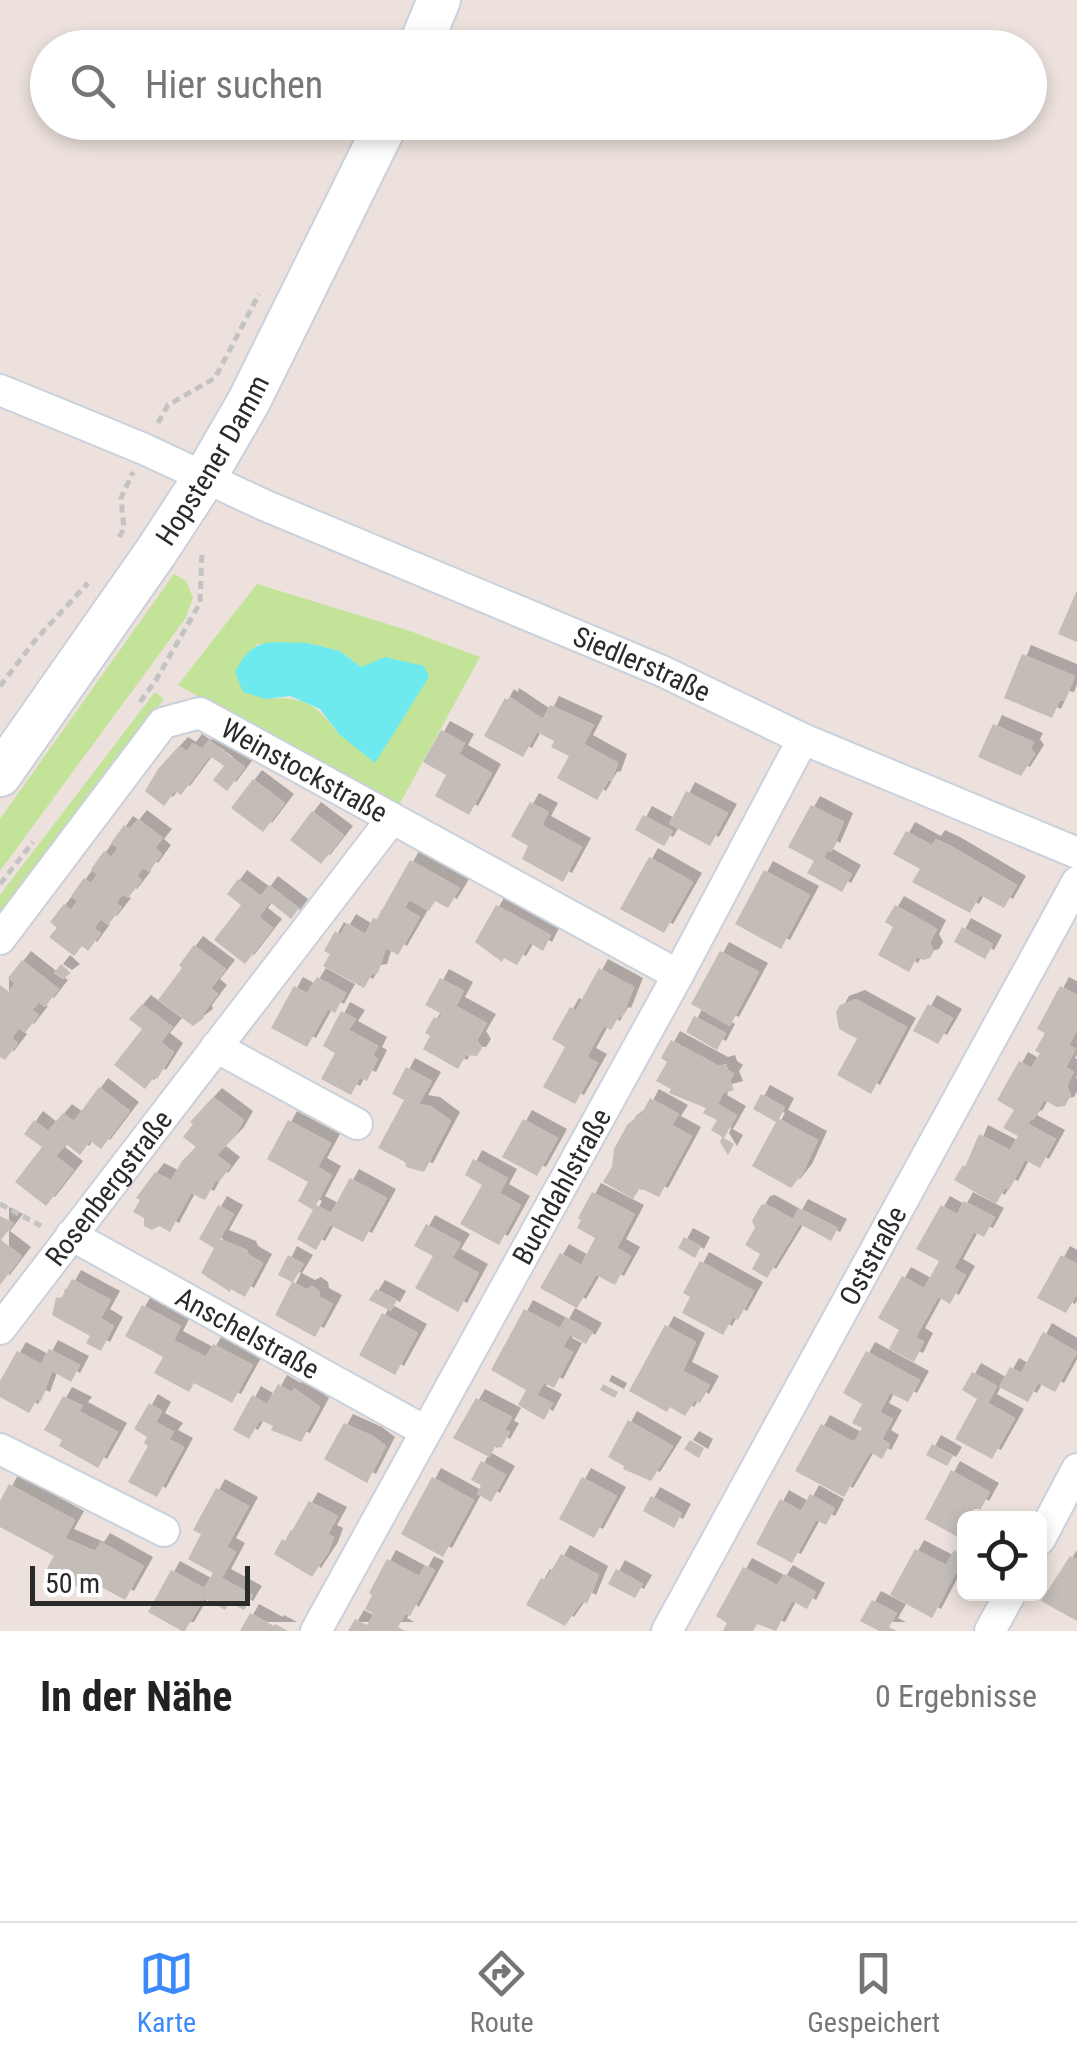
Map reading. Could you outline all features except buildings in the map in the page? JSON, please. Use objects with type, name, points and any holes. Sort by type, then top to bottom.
[{"type":"main road","points":[[426,30],[439,0]]},
{"type":"main road","name":"Hopstener Damm","points":[[0,775],[205,477],[249,402],[378,140]]},
{"type":"street","name":"Siedlerstraße","points":[[0,390],[144,448],[662,671],[803,739],[1077,853]]},
{"type":"street","name":"Weinstockstraße","points":[[0,938],[163,723],[200,713],[678,975]]},
{"type":"street","name":"Buchdahlstraße","points":[[316,1631],[678,975],[803,739]]},
{"type":"street","name":"Rosenbergstraße","points":[[0,1328],[392,820]]},
{"type":"street","name":"Oststraße","points":[[666,1631],[1077,882]]},
{"type":"street","points":[[216,1048],[357,1124]]},
{"type":"street","name":"Anschelstraße","points":[[69,1237],[425,1431]]},
{"type":"street","points":[[0,1449],[164,1531]]},
{"type":"street","points":[[1047,1525],[1077,1469]]},
{"type":"street","points":[[990,1631],[1006,1601]]},
{"type":"path","points":[[114,546],[124,529],[121,498],[168,405],[216,378],[260,290]]},
{"type":"path","points":[[156,680],[200,603],[202,549]]},
{"type":"path","points":[[0,686],[37,638],[92,579]]},
{"type":"path","points":[[0,1204],[69,1237]]},
{"type":"green space","points":[[174,574],[186,581],[193,598],[185,619],[0,871],[0,819]]},
{"type":"green space","points":[[257,584],[480,657],[398,807],[178,685]],"holes":[[[307,643],[340,651],[361,667],[339,734],[308,704],[266,699],[256,644]]]},
{"type":"green space","points":[[155,692],[164,699],[0,914],[0,895]]},
{"type":"water","points":[[273,642],[307,643],[340,651],[361,667],[385,657],[424,666],[429,677],[375,763],[339,734],[320,709],[290,696],[266,699],[243,692],[235,672],[249,652]]}]
